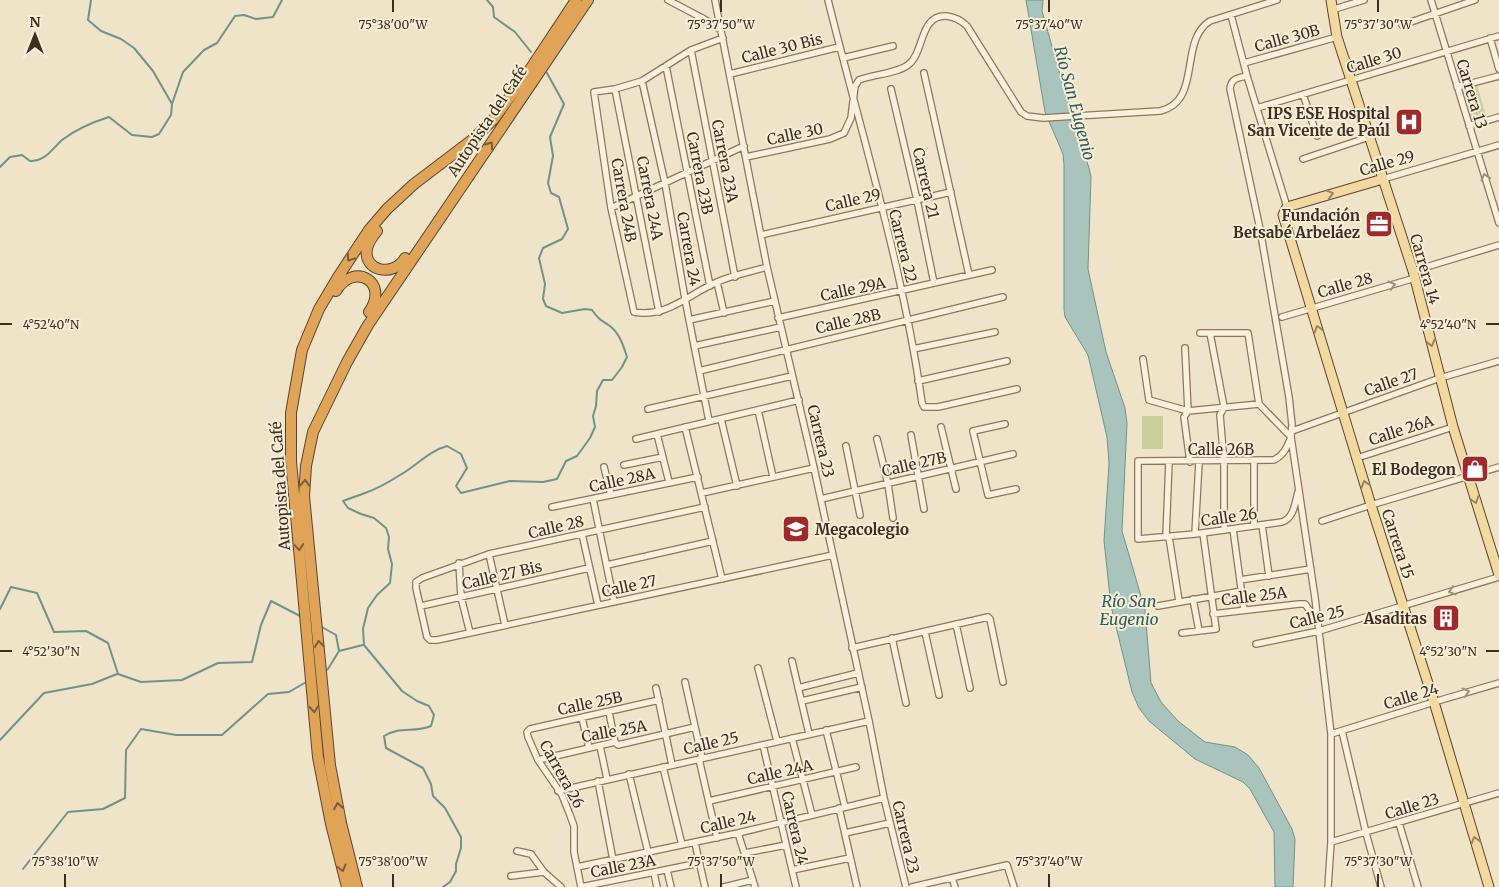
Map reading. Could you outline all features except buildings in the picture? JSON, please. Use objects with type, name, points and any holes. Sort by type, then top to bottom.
[{"type":"highway","name":"Autopista del Café","points":[[347,887],[331,824],[318,757],[291,461],[291,413],[296,374],[306,338],[319,309],[369,230],[387,209],[414,184],[484,130],[502,109],[576,0]]},
{"type":"highway","name":"Autopista del Café","points":[[357,887],[341,823],[330,765],[304,496],[304,480],[308,454],[319,418],[358,340],[588,0]]},
{"type":"highway","points":[[455,153],[378,229],[367,246],[367,257],[370,262],[386,271],[398,267],[443,203],[471,171]]},
{"type":"highway","points":[[291,413],[294,393],[308,348],[319,322],[341,284],[351,277],[364,278],[374,286],[376,299],[350,343],[319,418]]},
{"type":"main road","name":"Carrera 14","points":[[1331,5],[1337,37],[1350,80],[1414,275],[1453,427],[1499,576]]},
{"type":"main road","name":"Calle 29","points":[[1285,209],[1383,179]]},
{"type":"main road","name":"Carrera 15","points":[[1285,209],[1284,220],[1371,505],[1434,702],[1489,887]]},
{"type":"street","points":[[668,0],[720,29]]},
{"type":"street","name":"Carrera 23","points":[[715,0],[767,267],[834,555],[884,798],[906,887]]},
{"type":"street","name":"Carrera 22","points":[[828,0],[901,291],[922,403],[924,407],[938,408],[1017,388]]},
{"type":"street","points":[[853,100],[855,86],[859,80],[902,69],[916,56],[926,28],[932,20],[940,16],[952,16],[967,26],[1021,112],[1027,116],[1043,118],[1160,111],[1173,106],[1180,100],[1184,91],[1197,34],[1204,25],[1210,21],[1277,0]]},
{"type":"street","name":"Calle 30B","points":[[1331,5],[1364,0]]},
{"type":"street","name":"Carrera 13","points":[[1431,0],[1499,223]]},
{"type":"street","points":[[1402,25],[1475,0]]},
{"type":"street","name":"Carrera 15","points":[[1231,15],[1285,209]]},
{"type":"street","name":"Calle 30","points":[[1257,108],[1499,36]]},
{"type":"street","name":"Calle 30B","points":[[1244,63],[1337,37]]},
{"type":"street","points":[[615,89],[642,81],[690,50],[723,38]]},
{"type":"street","points":[[1490,38],[1499,68]]},
{"type":"street","points":[[842,58],[893,46]]},
{"type":"street","name":"Calle 30 Bis","points":[[730,74],[840,47]]},
{"type":"street","name":"Carrera 23A","points":[[690,50],[735,277]]},
{"type":"street","name":"Carrera 23B","points":[[666,66],[710,286]]},
{"type":"street","points":[[924,73],[969,275]]},
{"type":"street","points":[[1247,76],[1233,80],[1230,84],[1230,89],[1260,229],[1289,397],[1292,434],[1318,622],[1331,734],[1332,842],[1328,887]]},
{"type":"street","points":[[1457,87],[1499,76]]},
{"type":"street","name":"Carrera 24","points":[[642,81],[665,184],[709,421]]},
{"type":"street","name":"Carrera 24B","points":[[615,89],[594,92],[611,208],[634,312],[646,314],[660,312]]},
{"type":"street","name":"Carrera 24A","points":[[615,89],[660,312]]},
{"type":"street","name":"Carrera 21","points":[[891,89],[934,283]]},
{"type":"street","points":[[1303,94],[1317,136]]},
{"type":"street","name":"Calle 30","points":[[746,157],[838,137],[849,126],[853,100]]},
{"type":"street","points":[[1469,126],[1499,117]]},
{"type":"street","points":[[1303,159],[1369,137]]},
{"type":"street","points":[[611,208],[744,146]]},
{"type":"street","name":"Calle 29","points":[[1383,179],[1499,146]]},
{"type":"street","name":"Calle 29","points":[[761,235],[951,192]]},
{"type":"street","name":"Calle 28","points":[[1282,316],[1414,275],[1499,245]]},
{"type":"street","points":[[660,312],[717,282],[767,267]]},
{"type":"street","name":"Calle 29A","points":[[778,318],[992,270]]},
{"type":"street","points":[[717,282],[724,313]]},
{"type":"street","name":"Calle 28B","points":[[699,371],[1003,297]]},
{"type":"street","points":[[689,320],[775,301]]},
{"type":"street","points":[[694,346],[780,327]]},
{"type":"street","points":[[913,349],[995,332]]},
{"type":"street","points":[[1200,332],[1248,333],[1259,404],[1292,434]]},
{"type":"street","points":[[1210,332],[1224,407],[1220,415],[1224,462],[1224,530]]},
{"type":"street","points":[[1185,348],[1188,411],[1184,416],[1190,462]]},
{"type":"street","points":[[1143,359],[1149,400],[1188,411],[1259,404]]},
{"type":"street","points":[[918,381],[1007,361]]},
{"type":"street","name":"Calle 27","points":[[1292,434],[1343,412],[1440,378],[1499,361]]},
{"type":"street","points":[[648,410],[792,376]]},
{"type":"street","points":[[636,439],[799,400]]},
{"type":"street","points":[[758,410],[773,477]]},
{"type":"street","points":[[721,419],[737,486]]},
{"type":"street","points":[[1005,424],[973,431],[988,495],[1016,489]]},
{"type":"street","points":[[685,427],[722,579]]},
{"type":"street","name":"Calle 26A","points":[[1357,458],[1453,427]]},
{"type":"street","points":[[941,428],[956,489]]},
{"type":"street","points":[[657,434],[669,482]]},
{"type":"street","name":"Calle 26B","points":[[1138,540],[1138,461],[1254,462],[1274,460],[1281,457],[1292,434]]},
{"type":"street","points":[[911,435],[924,509]]},
{"type":"street","points":[[877,439],[888,484],[893,518]]},
{"type":"street","points":[[846,446],[860,515]]},
{"type":"street","name":"Calle 27B","points":[[821,499],[1014,454]]},
{"type":"street","points":[[624,465],[663,457]]},
{"type":"street","points":[[1169,461],[1167,537],[1179,601]]},
{"type":"street","points":[[1195,534],[1199,462]]},
{"type":"street","points":[[1254,462],[1254,526]]},
{"type":"street","points":[[604,467],[611,495]]},
{"type":"street","points":[[1322,521],[1499,467]]},
{"type":"street","points":[[702,493],[814,468]]},
{"type":"street","name":"Calle 28A","points":[[552,508],[698,477]]},
{"type":"street","name":"Calle 26","points":[[1138,540],[1203,534],[1288,520],[1294,508],[1299,487]]},
{"type":"street","points":[[593,499],[614,602]]},
{"type":"street","name":"Calle 28","points":[[421,606],[416,582],[460,564],[489,554],[705,508]]},
{"type":"street","points":[[1262,525],[1269,576]]},
{"type":"street","points":[[1233,529],[1244,610]]},
{"type":"street","points":[[582,534],[598,605]]},
{"type":"street","points":[[1182,633],[1216,629],[1203,534]]},
{"type":"street","points":[[607,565],[713,541]]},
{"type":"street","points":[[489,554],[505,625]]},
{"type":"street","name":"Calle 27","points":[[421,606],[427,637],[430,640],[834,555]]},
{"type":"street","points":[[460,564],[461,597],[470,633]]},
{"type":"street","name":"Calle 27 Bis","points":[[421,606],[589,568]]},
{"type":"street","points":[[1240,580],[1311,569]]},
{"type":"street","name":"Calle 25","points":[[1256,644],[1319,631],[1499,576]]},
{"type":"street","points":[[1158,606],[1242,591]]},
{"type":"street","points":[[1193,599],[1199,631]]},
{"type":"street","name":"Calle 25A","points":[[1214,614],[1305,604],[1318,622]]},
{"type":"street","points":[[852,648],[986,617],[990,619],[1003,682]]},
{"type":"street","points":[[956,624],[970,688]]},
{"type":"street","points":[[925,632],[939,695]]},
{"type":"street","points":[[892,638],[906,703]]},
{"type":"street","points":[[792,661],[809,734]]},
{"type":"street","points":[[758,668],[777,741]]},
{"type":"street","points":[[798,688],[858,672]]},
{"type":"street","points":[[685,682],[696,727],[700,758],[717,838]]},
{"type":"street","name":"Calle 24","points":[[1331,734],[1499,683]]},
{"type":"street","points":[[802,701],[862,687]]},
{"type":"street","points":[[656,688],[672,765]]},
{"type":"street","name":"Calle 25B","points":[[527,732],[530,729],[658,700]]},
{"type":"street","points":[[610,712],[615,742]]},
{"type":"street","points":[[582,718],[589,748]]},
{"type":"street","name":"Calle 25","points":[[558,791],[869,721]]},
{"type":"street","name":"Calle 25A","points":[[538,760],[615,742],[618,745],[696,727]]},
{"type":"street","points":[[826,730],[857,887]]},
{"type":"street","points":[[1342,731],[1381,887]]},
{"type":"street","name":"Carrera 26","points":[[527,732],[538,760],[562,796],[574,826],[574,852],[581,887]]},
{"type":"street","points":[[792,738],[812,815]]},
{"type":"street","name":"Carrera 24","points":[[763,744],[796,887]]},
{"type":"street","points":[[600,746],[608,779]]},
{"type":"street","points":[[663,767],[682,845]]},
{"type":"street","name":"Calle 24A","points":[[709,801],[856,767]]},
{"type":"street","points":[[629,774],[648,852]]},
{"type":"street","points":[[598,782],[613,860]]},
{"type":"street","name":"Calle 23","points":[[1332,842],[1499,793]]},
{"type":"street","name":"Calle 24","points":[[577,867],[696,843],[884,798]]},
{"type":"street","points":[[845,833],[890,823]]},
{"type":"street","points":[[1399,823],[1418,887]]},
{"type":"street","points":[[738,833],[755,887]]},
{"type":"street","points":[[696,843],[705,887]]},
{"type":"street","points":[[745,853],[786,845]]},
{"type":"street","points":[[517,851],[531,854],[544,872],[561,887]]},
{"type":"street","points":[[792,870],[850,858]]},
{"type":"street","name":"Calle 23A","points":[[581,887],[699,862]]},
{"type":"street","points":[[912,887],[1006,866],[1014,887]]},
{"type":"street","points":[[667,870],[671,887]]},
{"type":"street","points":[[511,876],[544,872]]},
{"type":"street","points":[[654,872],[657,887]]},
{"type":"street","points":[[952,878],[954,887]]},
{"type":"street","points":[[724,887],[753,880]]},
{"type":"green space","points":[[1477,85],[1486,116],[1471,120],[1462,90]]},
{"type":"green space","points":[[1142,416],[1163,416],[1163,449],[1142,449]]},
{"type":"water","name":"Río San Eugenio","points":[[1026,0],[1043,0],[1042,11],[1091,177],[1088,269],[1106,352],[1125,408],[1127,423],[1122,531],[1145,610],[1151,683],[1161,702],[1178,721],[1205,742],[1235,747],[1248,755],[1259,768],[1292,829],[1295,839],[1293,887],[1275,887],[1274,832],[1250,789],[1243,782],[1195,759],[1149,721],[1139,708],[1132,692],[1111,606],[1104,541],[1109,463],[1107,437],[1088,355],[1065,317],[1063,154],[1045,112]]},
{"type":"waterway","points":[[91,0],[88,20],[101,31],[121,39],[134,48],[153,71],[172,104]]},
{"type":"waterway","points":[[0,167],[10,157],[22,155],[30,161],[36,161],[48,154],[62,140],[73,133],[109,117],[132,135],[152,137],[159,134],[171,115],[172,104],[183,72],[204,50],[217,43],[235,16],[244,15],[256,19],[273,17],[282,0]]},
{"type":"waterway","points":[[487,0],[493,7],[494,17],[515,32],[531,52]]},
{"type":"waterway","points":[[443,887],[450,882],[456,871],[461,848],[461,837],[445,808],[433,796],[431,784],[423,768],[386,748],[384,736],[395,731],[431,726],[434,715],[429,706],[402,691],[364,645],[363,629],[368,608],[377,595],[390,583],[392,564],[388,549],[389,537],[386,528],[374,518],[348,508],[343,501],[383,485],[434,451],[447,446],[461,454],[467,468],[456,486],[461,493],[510,481],[543,482],[557,479],[566,461],[577,456],[590,438],[595,427],[593,416],[597,391],[603,380],[612,380],[627,357],[621,340],[616,333],[592,310],[585,309],[562,313],[546,306],[543,299],[545,284],[539,258],[543,248],[562,239],[568,229],[559,197],[551,193],[548,183],[553,156],[550,137],[564,104],[547,73]]},
{"type":"waterway","points":[[0,609],[11,587],[37,593],[54,632],[86,631],[108,643],[118,674],[141,682],[182,680],[218,663],[252,662],[261,625],[271,601],[302,617]]},
{"type":"waterway","points":[[320,626],[336,635],[339,651]]},
{"type":"waterway","points":[[325,671],[339,651],[363,645]]},
{"type":"waterway","points":[[0,740],[44,693],[92,684],[117,674]]},
{"type":"waterway","points":[[23,869],[68,812],[103,809],[125,798],[126,750],[141,729],[176,735],[222,735],[268,694],[289,692],[308,681]]},
{"type":"place","name":"IPS ESE Hospital San Vicente de Paúl","points":[[1409,122]]},
{"type":"place","name":"Fundación Betsabé Arbeláez","points":[[1379,224]]},
{"type":"place","name":"El Bodegon","points":[[1475,469]]},
{"type":"place","name":"Megacolegio","points":[[796,529]]},
{"type":"place","name":"Asaditas","points":[[1446,618]]}]
